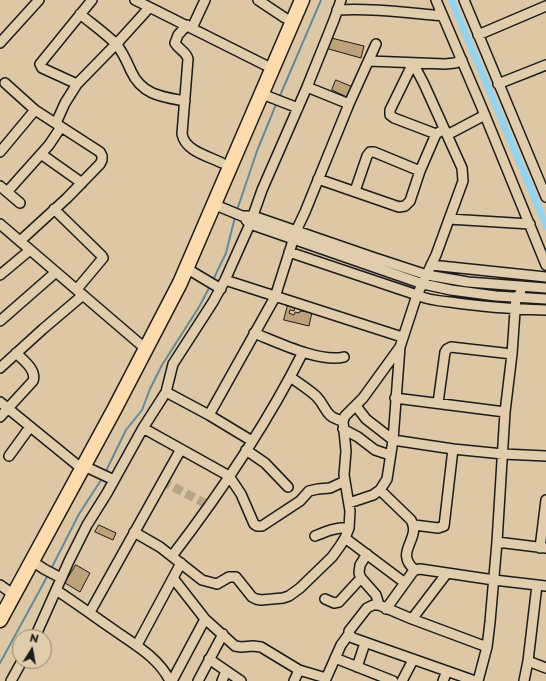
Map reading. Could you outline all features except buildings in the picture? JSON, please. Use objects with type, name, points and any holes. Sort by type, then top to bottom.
[{"type":"highway","points":[[0,604],[7,590],[90,469],[140,344],[173,278],[293,0]]},
{"type":"highway","points":[[0,620],[7,590],[38,565],[90,469],[186,268],[219,207],[271,98],[302,0]]},
{"type":"street","points":[[0,43],[39,0]]},
{"type":"street","points":[[77,84],[42,68],[40,64],[92,0]]},
{"type":"street","points":[[135,0],[265,65]]},
{"type":"street","points":[[205,0],[189,26],[178,35],[175,43],[186,54],[188,59],[182,134],[186,144],[190,148],[222,163]]},
{"type":"street","points":[[258,0],[285,18]]},
{"type":"street","points":[[39,629],[87,525],[143,428],[166,392],[174,364],[217,287],[225,280],[252,220],[262,190],[307,87],[341,0]]},
{"type":"street","points":[[436,0],[546,264]]},
{"type":"street","points":[[464,0],[546,197]]},
{"type":"street","points":[[478,35],[546,6]]},
{"type":"street","points":[[7,192],[41,154],[58,125],[65,103],[77,84],[150,8]]},
{"type":"street","points":[[337,10],[359,9],[443,16]]},
{"type":"street","points":[[80,14],[116,44],[126,58],[135,79],[140,86],[163,97],[185,101]]},
{"type":"street","points":[[209,415],[275,297],[294,235],[376,44]]},
{"type":"street","points":[[369,61],[445,64],[455,63],[462,60]]},
{"type":"street","points":[[349,503],[373,495],[380,490],[387,479],[393,440],[395,398],[402,337],[417,295],[427,275],[463,181],[462,168],[442,133],[424,84],[413,63]]},
{"type":"street","points":[[413,63],[390,110],[390,115],[394,118],[442,133]]},
{"type":"street","points":[[498,84],[546,65]]},
{"type":"street","points":[[5,83],[36,110],[100,152],[102,156],[100,164],[82,183],[20,241]]},
{"type":"street","points":[[307,87],[349,104]]},
{"type":"street","points":[[271,98],[298,108]]},
{"type":"street","points":[[0,152],[36,110]]},
{"type":"street","points":[[318,179],[399,207],[405,206],[410,201],[420,171],[442,133],[485,115]]},
{"type":"street","points":[[356,191],[366,156],[370,152],[374,152],[420,171]]},
{"type":"street","points":[[41,154],[82,183]]},
{"type":"street","points":[[0,186],[20,203]]},
{"type":"street","points":[[219,207],[423,284],[451,290],[546,299]]},
{"type":"street","points":[[0,368],[80,292],[103,258],[54,209]]},
{"type":"street","points":[[449,219],[530,224]]},
{"type":"street","points":[[0,224],[140,344]]},
{"type":"street","points":[[294,235],[375,258],[427,275],[468,282],[546,288]]},
{"type":"street","points":[[0,275],[30,250]]},
{"type":"street","points":[[289,252],[427,299],[515,309],[546,310]]},
{"type":"street","points":[[431,265],[546,277]]},
{"type":"street","points":[[186,268],[217,287]]},
{"type":"street","points":[[0,322],[56,272]]},
{"type":"street","points":[[225,280],[402,337]]},
{"type":"street","points":[[478,681],[487,647],[497,542],[505,412],[512,354],[516,297],[520,294],[522,286]]},
{"type":"street","points":[[254,333],[303,352],[331,359],[344,357]]},
{"type":"street","points":[[134,532],[172,556],[205,582],[216,584],[229,576],[236,576],[252,597],[261,600],[283,598],[294,593],[332,557],[345,538],[349,528],[350,511],[345,481],[346,451],[343,425],[345,416],[356,406],[400,347]]},
{"type":"street","points":[[438,403],[445,352],[447,349],[451,347],[512,354]]},
{"type":"street","points":[[172,556],[205,512],[252,441],[303,352]]},
{"type":"street","points":[[0,417],[4,405],[33,381],[34,378],[33,372],[16,353]]},
{"type":"street","points":[[290,377],[317,398],[330,416],[375,450],[390,455]]},
{"type":"street","points":[[166,392],[209,415],[252,441]]},
{"type":"street","points":[[395,398],[505,412]]},
{"type":"street","points":[[4,405],[30,427],[90,469],[114,480]]},
{"type":"street","points":[[356,406],[366,419],[393,440],[453,449],[502,454],[546,456]]},
{"type":"street","points":[[9,456],[30,427]]},
{"type":"street","points":[[143,428],[229,476],[241,494],[254,524],[259,526],[295,505],[309,491],[330,488],[345,481]]},
{"type":"street","points":[[90,612],[181,449]]},
{"type":"street","points":[[414,525],[438,528],[444,526],[453,449]]},
{"type":"street","points":[[246,450],[265,463],[288,487]]},
{"type":"street","points":[[380,490],[411,520],[414,525],[413,534],[406,556],[409,565],[415,570]]},
{"type":"street","points":[[497,542],[543,548],[546,500]]},
{"type":"street","points":[[315,536],[337,527],[349,528]]},
{"type":"street","points":[[345,538],[405,583]]},
{"type":"street","points":[[367,554],[359,569],[359,573],[361,578],[376,595],[383,607]]},
{"type":"street","points":[[137,645],[181,563]]},
{"type":"street","points":[[38,565],[61,578]]},
{"type":"street","points":[[383,607],[415,570],[420,569],[494,580],[542,585],[524,681]]},
{"type":"street","points":[[412,619],[447,573]]},
{"type":"street","points":[[173,578],[205,619],[236,646],[241,648],[253,646],[261,647],[299,670],[325,679],[344,639],[367,608],[372,605],[383,607],[487,647]]},
{"type":"street","points":[[325,599],[334,603],[339,602],[361,578]]},
{"type":"street","points":[[56,590],[137,645],[162,666],[171,681]]},
{"type":"street","points":[[171,681],[205,619]]},
{"type":"street","points":[[198,681],[223,634]]},
{"type":"street","points":[[349,634],[352,638],[365,643],[475,681]]},
{"type":"street","points":[[357,667],[365,643]]},
{"type":"street","points":[[335,658],[393,681]]},
{"type":"street","points":[[209,659],[241,681]]},
{"type":"street","points":[[402,681],[413,660]]},
{"type":"street","points":[[528,661],[546,668]]},
{"type":"street","points":[[12,680],[18,669]]},
{"type":"street","points":[[294,681],[299,670]]},
{"type":"street","points":[[222,681],[226,671]]},
{"type":"street","points":[[444,681],[447,671]]},
{"type":"waterway","points":[[279,98],[321,0]]},
{"type":"waterway","points":[[451,0],[546,226]]},
{"type":"waterway","points":[[237,210],[257,151],[277,102]]},
{"type":"waterway","points":[[213,280],[226,253],[235,217]]},
{"type":"waterway","points":[[105,473],[126,430],[142,410],[150,389],[162,365],[199,307],[210,286]]},
{"type":"waterway","points":[[51,569],[79,514],[103,477]]},
{"type":"waterway","points":[[0,663],[48,575]]},
{"type":"tunnel","points":[[162,481],[210,506]]}]
